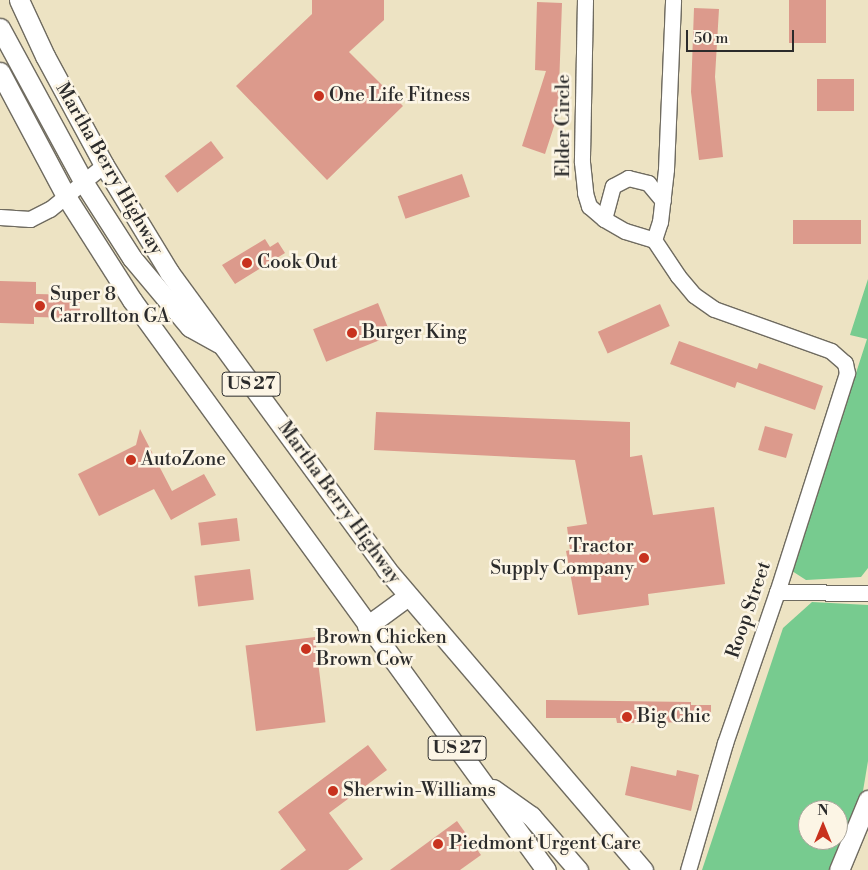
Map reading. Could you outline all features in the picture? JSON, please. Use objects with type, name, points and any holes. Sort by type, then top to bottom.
[{"type":"main road","name":"Martha Berry Highway","points":[[19,0],[45,56],[104,164],[170,272],[408,596],[643,870]]},
{"type":"main road","points":[[0,28],[84,183],[132,258],[190,327],[224,347]]},
{"type":"main road","name":"US 27","points":[[0,72],[67,198],[132,300],[546,870]]},
{"type":"main road","points":[[367,626],[408,596]]},
{"type":"main road","points":[[480,780],[531,816],[578,870]]},
{"type":"main road","points":[[839,870],[868,800]]},
{"type":"street","name":"Elder Circle","points":[[585,0],[582,170],[589,206],[604,219],[625,231],[654,240]]},
{"type":"street","points":[[654,240],[663,201],[673,0]]},
{"type":"street","points":[[0,218],[30,219],[67,198],[104,164]]},
{"type":"street","points":[[604,219],[613,186],[628,178],[648,183],[663,201]]},
{"type":"street","name":"Roop Street","points":[[654,240],[678,276],[694,295],[714,309],[831,351],[845,363],[846,381],[725,743],[688,870]]},
{"type":"street","points":[[777,592],[868,593]]},
{"type":"green space","points":[[868,279],[868,568],[861,577],[806,580],[792,571],[867,339],[850,335]]},
{"type":"green space","points":[[812,602],[868,605],[868,761],[863,791],[848,834],[848,800],[798,800],[798,850],[842,850],[833,870],[702,870],[783,628]]},
{"type":"building","name":"One Life Fitness","points":[[312,0],[384,0],[384,20],[349,52],[403,106],[327,180],[236,86],[312,14]]},
{"type":"building","points":[[789,0],[826,0],[826,43],[789,43]]},
{"type":"building","points":[[537,2],[562,3],[559,87],[566,89],[545,154],[522,146],[546,71],[535,70]]},
{"type":"building","points":[[694,8],[719,9],[715,77],[723,157],[699,160],[691,92]]},
{"type":"building","points":[[817,79],[854,79],[854,111],[817,111]]},
{"type":"building","points":[[211,141],[224,158],[177,193],[165,176]]},
{"type":"building","points":[[462,174],[470,197],[406,219],[398,196]]},
{"type":"building","points":[[793,220],[861,220],[861,244],[793,244]]},
{"type":"building","name":"Cook Out","points":[[265,239],[270,247],[278,242],[285,253],[235,284],[222,265]]},
{"type":"building","name":"Super 8 Carrollton GA","points":[[0,281],[36,282],[36,294],[80,295],[80,318],[34,317],[34,324],[0,323]]},
{"type":"building","name":"Burger King","points":[[378,303],[391,335],[326,362],[313,329]]},
{"type":"building","points":[[660,304],[670,326],[608,354],[598,332]]},
{"type":"building","points":[[679,341],[757,369],[759,363],[823,386],[815,410],[737,382],[735,388],[670,364]]},
{"type":"building","points":[[376,412],[630,422],[630,457],[642,455],[653,515],[714,507],[725,584],[648,594],[649,605],[578,615],[566,551],[570,550],[567,527],[587,524],[575,460],[374,450]]},
{"type":"building","points":[[765,426],[793,434],[786,458],[758,450]]},
{"type":"building","name":"AutoZone","points":[[140,429],[172,491],[204,474],[216,495],[171,520],[154,489],[99,516],[78,474],[136,445]]},
{"type":"building","points":[[237,518],[240,541],[201,546],[198,523]]},
{"type":"building","points":[[250,569],[254,600],[198,607],[194,576]]},
{"type":"building","points":[[315,637],[325,722],[256,731],[246,646]]},
{"type":"building","points":[[546,700],[691,702],[691,705],[711,705],[711,722],[617,723],[616,718],[546,718]]},
{"type":"building","points":[[368,745],[387,770],[329,813],[363,859],[348,870],[280,870],[306,850],[278,812]]},
{"type":"building","points":[[631,766],[676,776],[677,770],[699,775],[691,811],[625,795]]},
{"type":"building","points":[[457,821],[481,855],[460,870],[390,870]]},
{"type":"place","name":"One Life Fitness","points":[[319,96]]},
{"type":"place","name":"Cook Out","points":[[247,263]]},
{"type":"place","name":"Super 8 Carrollton GA","points":[[40,306]]},
{"type":"place","name":"Burger King","points":[[352,333]]},
{"type":"place","name":"AutoZone","points":[[131,460]]},
{"type":"place","name":"Tractor Supply Company","points":[[644,558]]},
{"type":"place","name":"Brown Chicken Brown Cow","points":[[306,649]]},
{"type":"place","name":"Big Chic","points":[[627,717]]},
{"type":"place","name":"Sherwin-Williams","points":[[333,791]]},
{"type":"place","name":"Piedmont Urgent Care","points":[[438,844]]}]
